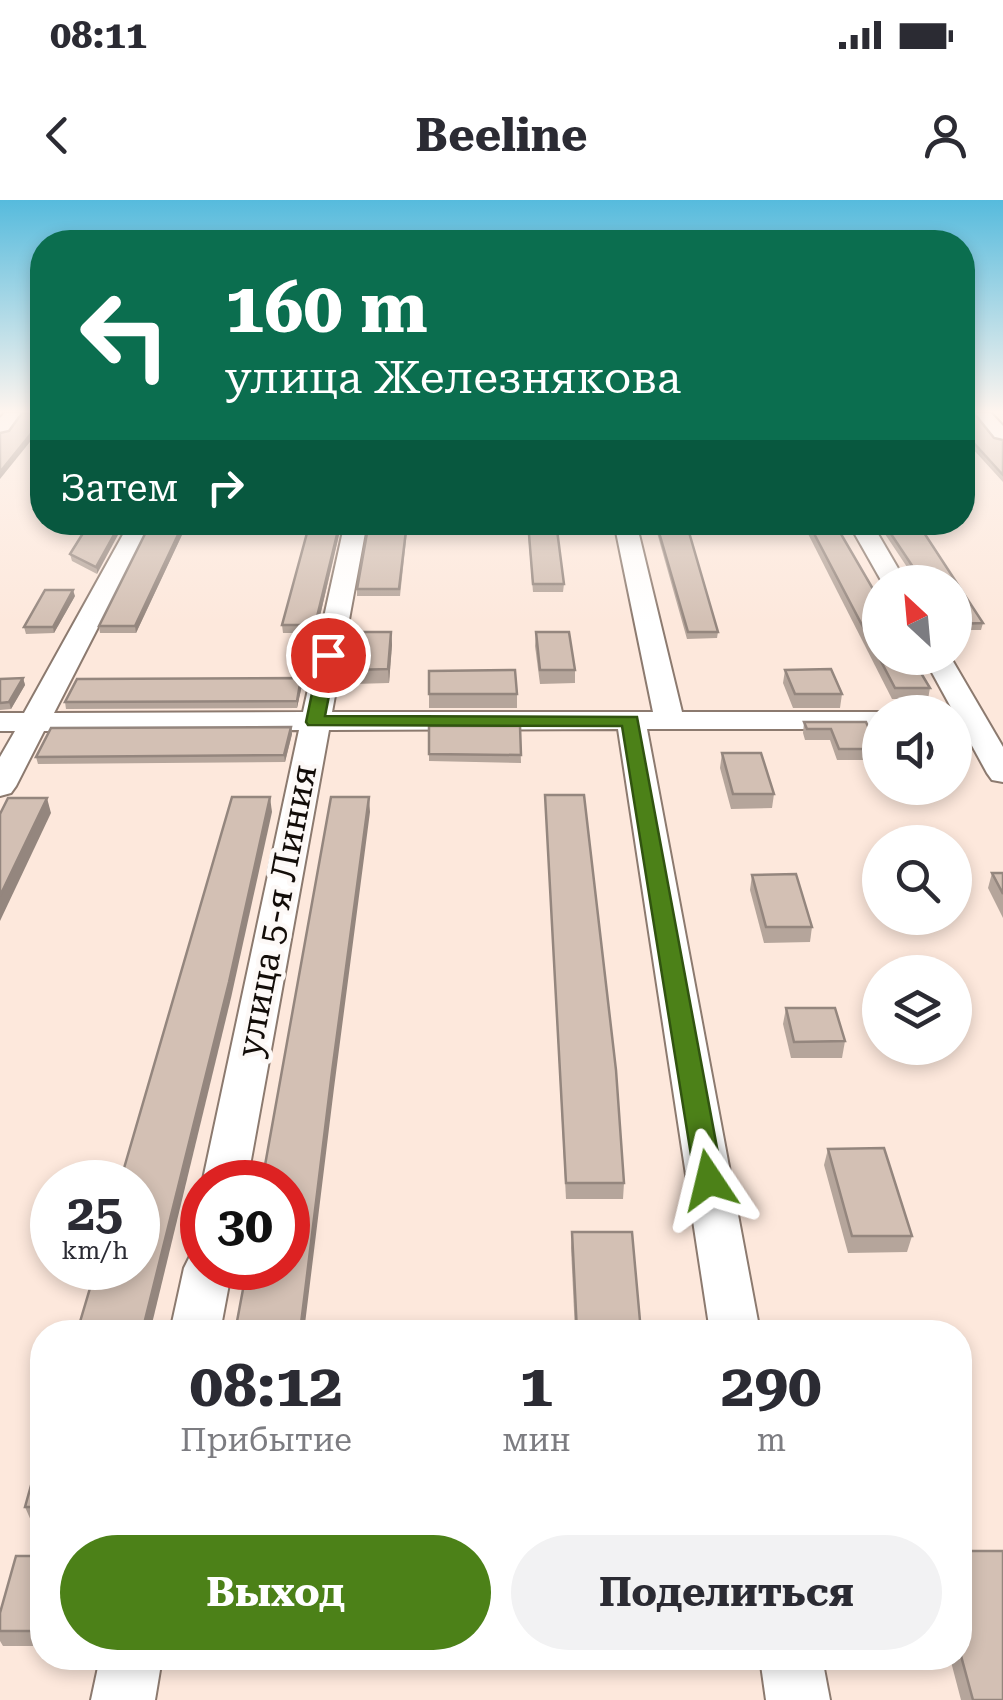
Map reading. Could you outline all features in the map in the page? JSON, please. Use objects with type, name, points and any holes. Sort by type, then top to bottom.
[{"type":"street","points":[[0,786],[134,535]]},
{"type":"street","name":"улица 5-я Линия","points":[[228,1160],[353,535]]},
{"type":"street","points":[[627,535],[734,1320]]},
{"type":"street","points":[[867,535],[884,565]]},
{"type":"street","points":[[0,722],[862,720]]},
{"type":"street","points":[[972,720],[1003,720]]},
{"type":"street","points":[[972,731],[1003,772]]},
{"type":"street","points":[[197,1320],[204,1290]]},
{"type":"street","points":[[123,1700],[129,1670]]},
{"type":"street","points":[[793,1670],[798,1700]]},
{"type":"building","points":[[82,535],[114,535],[96,567],[70,554]]},
{"type":"building","points":[[144,535],[178,535],[135,626],[99,626]]},
{"type":"building","points":[[306,535],[337,535],[315,625],[282,625]]},
{"type":"building","points":[[367,535],[405,535],[399,589],[357,589]]},
{"type":"building","points":[[529,535],[558,535],[564,584],[533,584]]},
{"type":"building","points":[[660,535],[690,535],[718,632],[688,632]]},
{"type":"building","points":[[815,535],[842,535],[862,570],[862,625]]},
{"type":"building","points":[[892,535],[925,535],[945,565],[912,565]]},
{"type":"building","points":[[45,590],[73,590],[53,627],[24,627]]},
{"type":"building","points":[[972,606],[983,623],[972,623]]},
{"type":"building","points":[[357,632],[391,632],[388,669],[353,670]]},
{"type":"building","points":[[536,632],[569,632],[575,670],[540,670]]},
{"type":"building","points":[[831,669],[842,694],[795,694],[785,670]]},
{"type":"building","points":[[515,670],[517,694],[429,694],[429,671]]},
{"type":"building","points":[[888,675],[922,675],[930,688],[895,688]]},
{"type":"building","points":[[23,678],[9,702],[0,703],[0,679]]},
{"type":"building","points":[[301,678],[297,701],[65,702],[77,679]]},
{"type":"building","points":[[804,722],[862,722],[862,749],[839,749],[831,729],[807,729]]},
{"type":"building","points":[[429,726],[520,726],[521,755],[429,754]]},
{"type":"building","points":[[291,727],[284,755],[36,757],[51,728]]},
{"type":"building","points":[[722,753],[761,753],[774,794],[733,794]]},
{"type":"building","points":[[545,795],[584,795],[616,1070],[624,1183],[566,1183]]},
{"type":"building","points":[[232,797],[270,797],[229,982],[185,1160],[180,1160],[180,1179],[160,1260],[160,1160],[126,1160]]},
{"type":"building","points":[[331,797],[369,797],[310,1251],[310,1160],[266,1160]]},
{"type":"building","points":[[8,798],[47,798],[0,896],[0,814]]},
{"type":"building","points":[[992,873],[1003,873],[1003,894]]},
{"type":"building","points":[[796,874],[812,927],[766,927],[752,875]]},
{"type":"building","points":[[786,1008],[835,1008],[845,1041],[794,1042]]},
{"type":"building","points":[[884,1148],[912,1236],[852,1236],[828,1149]]},
{"type":"building","points":[[572,1232],[632,1232],[640,1320],[576,1320]]},
{"type":"building","points":[[89,1290],[152,1290],[145,1320],[81,1320]]},
{"type":"building","points":[[243,1290],[305,1290],[301,1320],[237,1320]]},
{"type":"building","points":[[972,1551],[1003,1551],[1003,1700],[973,1700],[965,1670],[972,1670]]},
{"type":"building","points":[[16,1556],[30,1556],[30,1631],[0,1631],[0,1613]]},
{"type":"route","points":[[328,655],[314,722],[630,721],[709,1180]]}]
